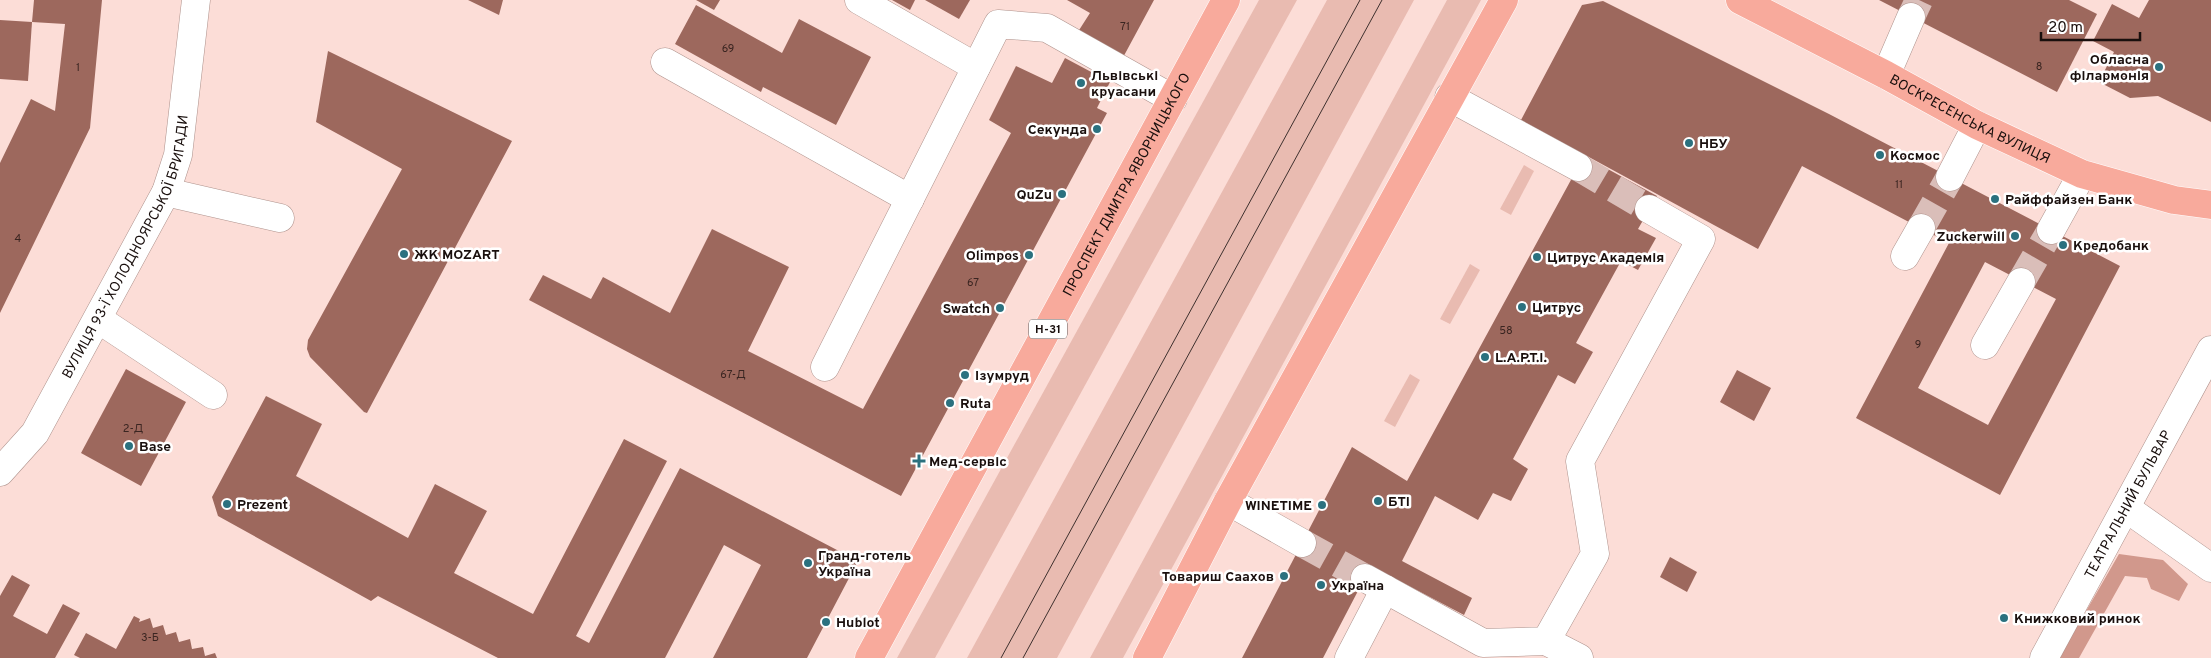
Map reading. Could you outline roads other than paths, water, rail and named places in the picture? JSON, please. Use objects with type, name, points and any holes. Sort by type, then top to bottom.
[{"type":"main road","name":"ПРОСПЕКТ ДМИТРА ЯВОРНИЦЬКОГО","points":[[869,658],[1226,0]]},
{"type":"main road","points":[[1147,658],[1228,501],[1504,0]]},
{"type":"main road","name":"ВОСКРЕСЕНСЬКА ВУЛИЦЯ","points":[[1740,0],[1886,75],[1977,125],[2082,174],[2174,200],[2211,205]]},
{"type":"street","name":"ВУЛИЦЯ 93-Ї ХОЛОДНОЯРСЬКОЇ БРИГАДИ","points":[[0,472],[35,433],[166,192],[178,155],[196,0]]},
{"type":"street","points":[[859,0],[976,67]]},
{"type":"street","points":[[1886,75],[1911,17]]},
{"type":"street","points":[[825,367],[998,24],[1048,28],[1173,99]]},
{"type":"street","points":[[666,62],[910,199]]},
{"type":"street","points":[[1449,97],[1578,166]]},
{"type":"street","points":[[1950,177],[1977,125]]},
{"type":"street","points":[[2051,230],[2082,174]]},
{"type":"street","points":[[166,192],[280,218]]},
{"type":"street","points":[[1546,641],[1595,554],[1580,461],[1701,239],[1649,209]]},
{"type":"street","points":[[1906,256],[1921,228]]},
{"type":"street","points":[[1985,345],[2021,282]]},
{"type":"street","points":[[98,319],[213,395]]},
{"type":"street","name":"ТЕАТРАЛЬНИЙ БУЛЬВАР","points":[[2044,658],[2211,350]]},
{"type":"street","points":[[1228,501],[1302,543]]},
{"type":"street","points":[[2126,508],[2211,568]]},
{"type":"street","points":[[1349,658],[1375,584],[1483,643],[1546,641],[1579,658]]},
{"type":"tunnel","points":[[1911,17],[1919,0]]},
{"type":"tunnel","points":[[1578,167],[1649,209]]},
{"type":"tunnel","points":[[1921,228],[1950,177]]},
{"type":"tunnel","points":[[2021,282],[2051,230]]},
{"type":"tunnel","points":[[1302,543],[1365,578]]},
{"type":"tram line","points":[[1001,658],[1360,0]]},
{"type":"tram line","points":[[1023,658],[1382,0]]},
{"type":"place","name":"Обласна філармонія","points":[[2159,67]]},
{"type":"place","name":"Львівські круасани","points":[[1081,83]]},
{"type":"place","name":"Секунда","points":[[1097,129]]},
{"type":"place","name":"НБУ","points":[[1689,143]]},
{"type":"place","name":"Космос","points":[[1880,155]]},
{"type":"place","name":"QuZu","points":[[1062,194]]},
{"type":"place","name":"Райффайзен Банк","points":[[1995,199]]},
{"type":"place","name":"Zuckerwill","points":[[2015,236]]},
{"type":"place","name":"Кредобанк","points":[[2063,245]]},
{"type":"place","name":"ЖК MOZART","points":[[404,254]]},
{"type":"place","name":"Olimpos","points":[[1029,255]]},
{"type":"place","name":"Цитрус Академія","points":[[1537,257]]},
{"type":"place","name":"Цитрус","points":[[1522,307]]},
{"type":"place","name":"Swatch","points":[[1000,308]]},
{"type":"place","name":"L.A.P.T.I.","points":[[1485,357]]},
{"type":"place","name":"Ізумруд","points":[[965,375]]},
{"type":"place","name":"Ruta","points":[[950,403]]},
{"type":"place","name":"Base","points":[[129,446]]},
{"type":"place","name":"Мед-сервіс","points":[[919,461]]},
{"type":"place","name":"БТІ","points":[[1378,501]]},
{"type":"place","name":"Prezent","points":[[227,504]]},
{"type":"place","name":"WINETIME","points":[[1322,505]]},
{"type":"place","name":"Гранд-готель Україна","points":[[808,563]]},
{"type":"place","name":"Товариш Саахов","points":[[1284,576]]},
{"type":"place","name":"Україна","points":[[1321,585]]},
{"type":"place","name":"Книжковий ринок","points":[[2004,618]]},
{"type":"place","name":"Hublot","points":[[826,622]]}]
